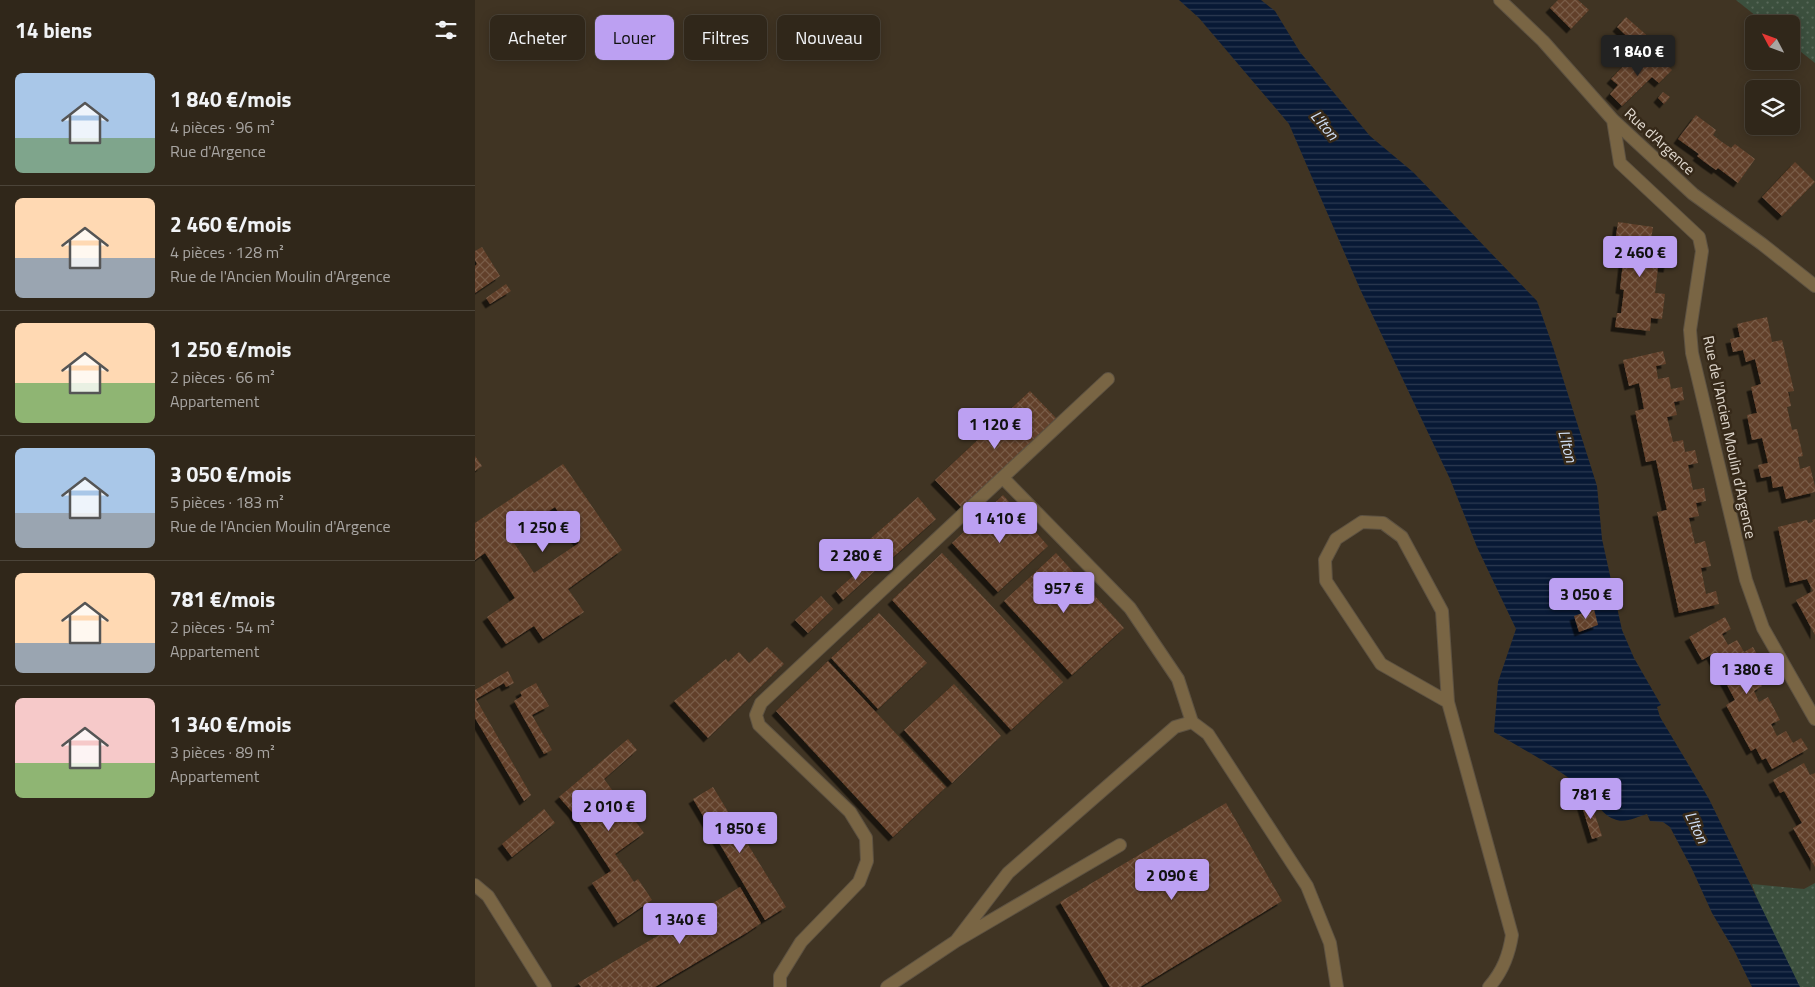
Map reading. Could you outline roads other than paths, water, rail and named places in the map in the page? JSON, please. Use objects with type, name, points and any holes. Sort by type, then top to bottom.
[{"type":"street","name":"Rue d'Argence","points":[[1500,0],[1543,41],[1613,120],[1693,194],[1762,244],[1815,286]]},
{"type":"street","name":"Rue de l'Ancien Moulin d'Argence","points":[[1613,120],[1621,163],[1699,237],[1702,251],[1690,330],[1692,353],[1729,513],[1746,580],[1763,628],[1815,719]]},
{"type":"street","points":[[780,987],[781,976],[801,942],[859,882],[867,861],[866,838],[850,812],[759,725],[756,715],[761,703],[1108,379]]},
{"type":"street","points":[[1003,478],[1130,608],[1178,678],[1192,722],[1208,734],[1307,886],[1329,943],[1337,987]]},
{"type":"street","points":[[1448,702],[1381,664],[1326,581],[1325,560],[1336,539],[1362,522],[1383,523],[1402,537],[1442,611],[1448,702],[1512,935],[1509,954],[1489,987]]},
{"type":"street","points":[[956,941],[1008,873],[1175,727],[1192,722]]},
{"type":"street","points":[[887,987],[956,941],[1120,845]]},
{"type":"street","points":[[475,885],[488,896],[545,987]]},
{"type":"water","name":"L'Iton","points":[[1179,0],[1261,0],[1275,11],[1300,52],[1370,136],[1413,172],[1537,301],[1597,486],[1602,539],[1622,630],[1634,658],[1661,705],[1657,707],[1660,717],[1709,799],[1800,987],[1752,987],[1734,950],[1712,913],[1670,827],[1663,822],[1650,821],[1647,814],[1622,821],[1609,817],[1588,793],[1574,782],[1494,732],[1498,682],[1516,629],[1477,547],[1450,479],[1360,289],[1289,124],[1199,18]]}]
